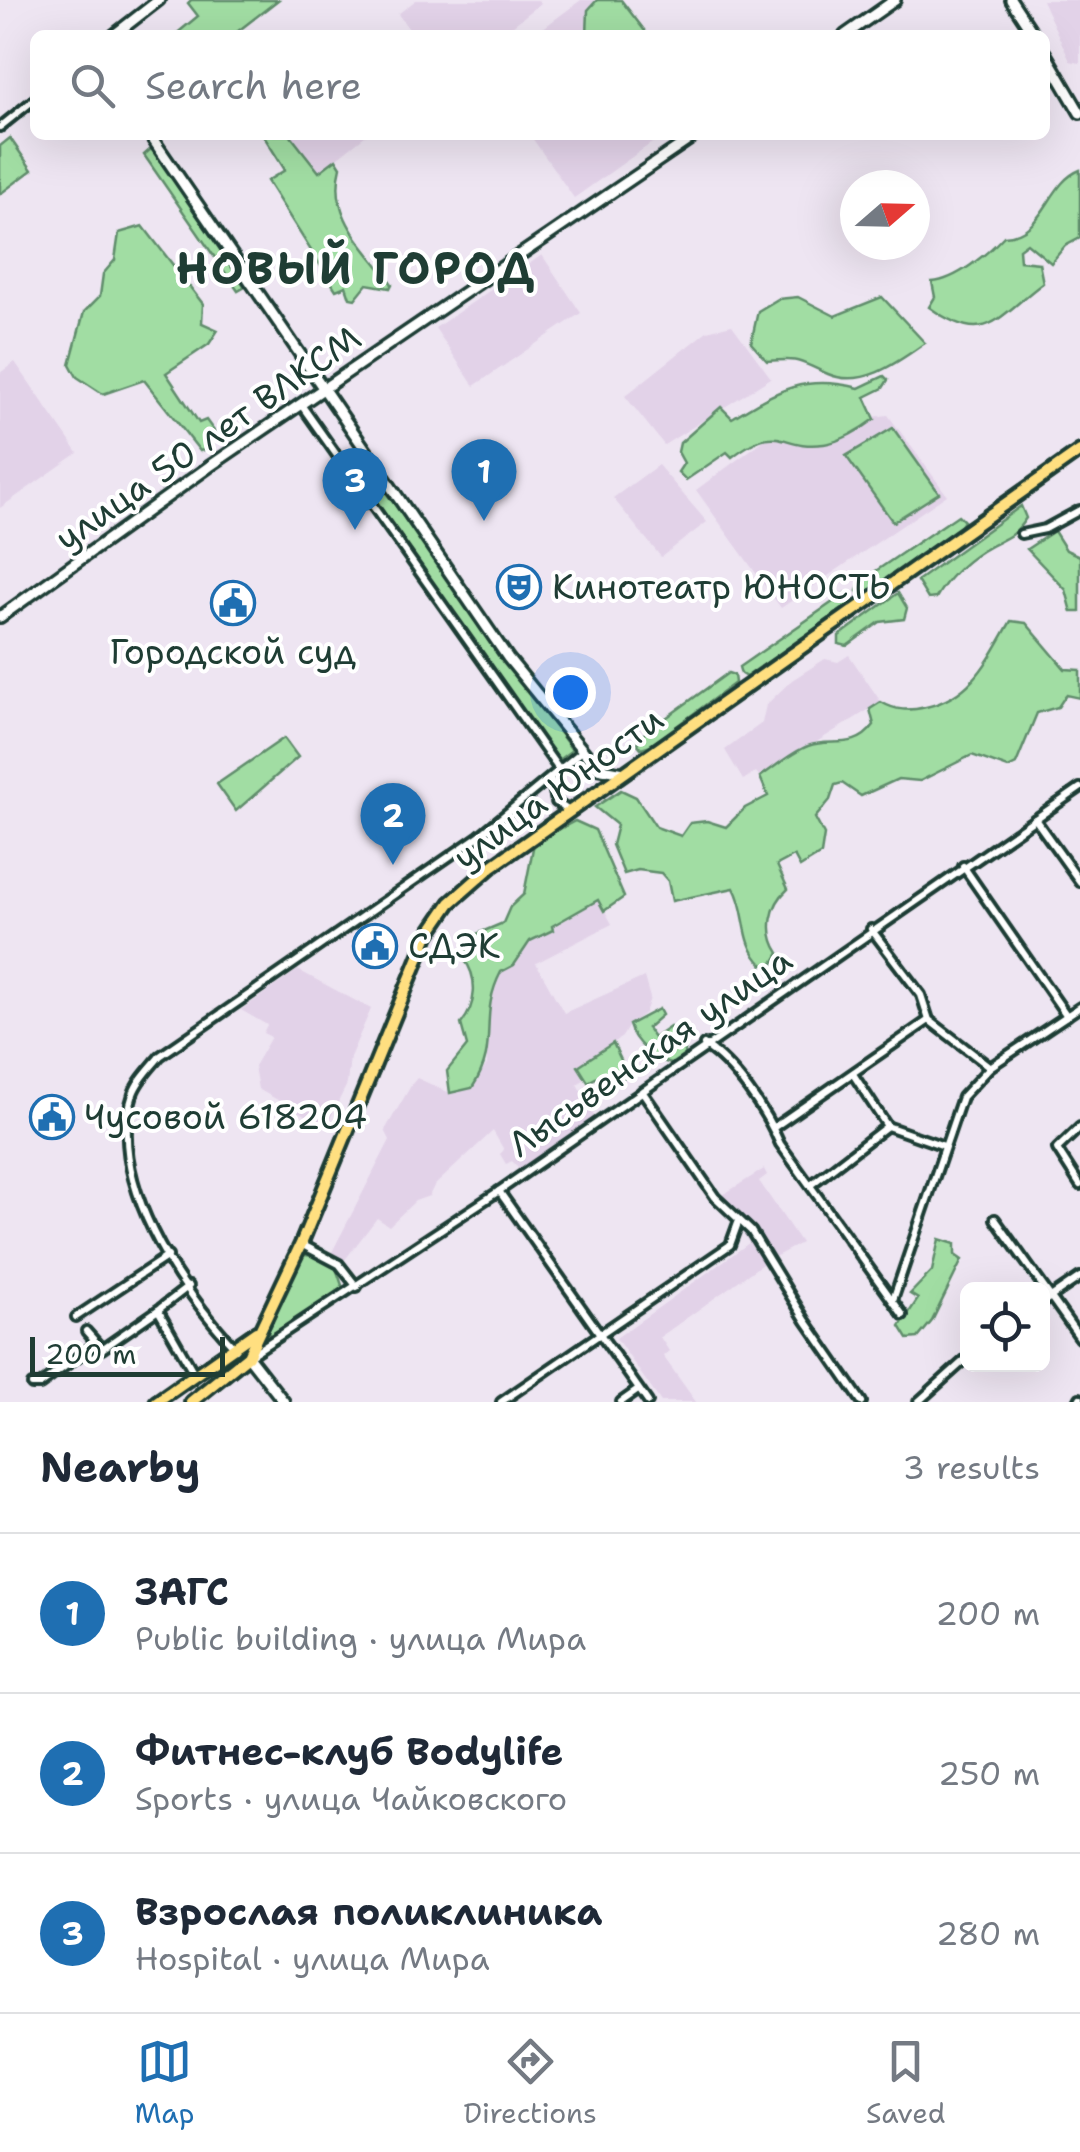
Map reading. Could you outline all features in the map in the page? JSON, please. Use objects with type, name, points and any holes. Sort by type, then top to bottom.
[{"type":"main road","name":"улица Юности","points":[[260,1327],[301,1244],[428,934],[468,884],[1079,452]]},
{"type":"main road","points":[[156,1402],[236,1349],[260,1327]]},
{"type":"main road","name":"Лысьвенская улица","points":[[191,1402],[248,1356],[260,1327]]},
{"type":"main road","points":[[236,1349],[248,1356]]},
{"type":"street","points":[[120,30],[159,0]]},
{"type":"street","points":[[852,30],[894,0]]},
{"type":"street","points":[[1010,0],[1031,30]]},
{"type":"street","points":[[1050,61],[1080,112]]},
{"type":"street","points":[[0,127],[30,102]]},
{"type":"street","points":[[153,140],[322,392],[508,658],[580,752],[598,768],[624,773]]},
{"type":"street","name":"улица 50 лет ВЛКСМ","points":[[0,617],[689,140]]},
{"type":"street","points":[[302,406],[558,768]]},
{"type":"street","points":[[1021,534],[1044,529],[1080,510]]},
{"type":"street","points":[[236,1349],[144,1219],[128,1142],[133,1091],[154,1062],[552,780],[558,768],[580,752]]},
{"type":"street","points":[[552,780],[556,802],[570,811]]},
{"type":"street","name":"Лысьвенская улица","points":[[248,1356],[499,1191],[704,1045],[778,999],[871,930],[1080,788]]},
{"type":"street","points":[[1036,819],[1080,882]]},
{"type":"street","points":[[963,866],[1067,1016]]},
{"type":"street","points":[[871,930],[911,979],[929,1020],[990,1067]]},
{"type":"street","points":[[893,1300],[962,1096],[990,1067],[1080,1007]]},
{"type":"street","points":[[773,1128],[929,1020]]},
{"type":"street","points":[[704,1045],[719,1054],[903,1316]]},
{"type":"street","points":[[853,1074],[887,1126],[944,1146]]},
{"type":"street","points":[[642,1091],[738,1224],[751,1231],[862,1402]]},
{"type":"street","points":[[812,1184],[887,1126]]},
{"type":"street","points":[[1080,1127],[1056,1149],[1080,1185]]},
{"type":"street","points":[[499,1191],[648,1402]]},
{"type":"street","points":[[995,1219],[1080,1338]]},
{"type":"street","points":[[501,1402],[730,1245],[738,1224]]},
{"type":"street","points":[[301,1244],[338,1264],[357,1287]]},
{"type":"street","points":[[76,1317],[168,1256]]},
{"type":"street","points":[[1052,1296],[1080,1277]]},
{"type":"street","points":[[86,1332],[102,1348],[189,1286]]},
{"type":"street","points":[[158,1310],[195,1376]]},
{"type":"street","points":[[260,1327],[268,1339],[277,1340]]},
{"type":"street","points":[[32,1385],[40,1385],[96,1344]]},
{"type":"street","points":[[248,1356],[284,1402]]},
{"type":"street","points":[[918,1402],[960,1364]]},
{"type":"street","points":[[622,1402],[638,1390]]},
{"type":"shaded area","points":[[416,0],[541,3],[507,30],[409,30],[398,14]]},
{"type":"shaded area","points":[[581,0],[621,0],[644,30],[541,30]]},
{"type":"shaded area","points":[[1042,0],[1080,0],[1080,63],[1070,61]]},
{"type":"shaded area","points":[[294,140],[360,140],[319,172]]},
{"type":"shaded area","points":[[533,140],[656,140],[574,198]]},
{"type":"shaded area","points":[[542,255],[581,313],[474,386],[435,328]]},
{"type":"shaded area","points":[[732,325],[771,378],[664,445],[625,396],[707,331]]},
{"type":"shaded area","points":[[15,362],[78,453],[0,508],[0,373]]},
{"type":"shaded area","points":[[888,415],[947,495],[781,608],[696,490],[779,429]]},
{"type":"shaded area","points":[[658,465],[707,522],[661,557],[613,498]]},
{"type":"shaded area","points":[[849,655],[881,702],[760,777],[756,772],[743,780],[725,750],[762,723],[766,705],[792,680],[825,659],[838,662]]},
{"type":"shaded area","points":[[599,900],[612,924],[536,963],[564,1013],[644,977],[650,998],[645,1013],[629,1025],[622,1037],[578,1067],[584,1080],[577,1084],[595,1118],[521,1170],[512,1161],[506,1164],[500,1154],[504,1150],[493,1131],[434,1186],[429,1196],[415,1201],[389,1226],[377,1218],[344,1261],[331,1254],[390,1140],[385,1130],[412,1084],[417,1078],[450,1093],[472,1088],[487,1064],[486,1018],[501,972],[514,965],[530,941]]},
{"type":"shaded area","points":[[298,970],[371,1009],[350,1057],[347,1084],[326,1127],[258,1089],[254,1066],[271,1037],[263,1033],[267,1025],[241,1010]]},
{"type":"shaded area","points":[[764,1169],[767,1175],[759,1181],[801,1243],[765,1262],[660,1337],[669,1351],[663,1356],[696,1402],[661,1402],[616,1338],[749,1243],[721,1196]]},
{"type":"green space","points":[[278,0],[239,30],[181,30],[198,16],[188,3]]},
{"type":"green space","points":[[597,0],[621,0],[644,30],[587,30],[588,10]]},
{"type":"green space","points":[[10,138],[32,170],[0,194],[0,146]]},
{"type":"green space","points":[[266,140],[294,140],[319,172],[336,159],[341,167],[338,184],[344,215],[392,284],[390,288],[367,284],[355,299],[350,298],[346,286],[336,290],[267,181],[285,170]]},
{"type":"green space","points":[[152,148],[245,287],[238,291],[144,155]]},
{"type":"green space","points":[[1080,170],[1080,238],[1065,246],[1051,263],[1027,243],[1019,249],[1020,261],[1039,263],[1043,283],[1001,317],[977,327],[964,326],[929,307],[935,297],[932,282],[961,271],[1004,236],[1029,227],[1060,186]]},
{"type":"green space","points":[[143,226],[203,304],[202,323],[218,330],[209,344],[166,373],[199,423],[206,420],[217,435],[210,448],[200,451],[144,380],[103,394],[77,377],[70,364],[84,312],[100,296],[103,274],[115,260],[119,233]]},
{"type":"green space","points":[[798,297],[835,316],[882,297],[925,343],[879,371],[854,378],[841,378],[794,360],[767,361],[751,343],[758,311],[778,299]]},
{"type":"green space","points":[[884,376],[888,380],[883,388],[865,397],[875,419],[844,438],[809,445],[780,438],[761,440],[732,457],[727,452],[686,480],[678,472],[684,463],[678,452],[680,443],[721,407],[732,418],[792,387],[822,383],[859,388]]},
{"type":"green space","points":[[893,428],[939,493],[893,522],[846,456]]},
{"type":"green space","points":[[361,458],[572,750],[557,761],[352,466]]},
{"type":"green space","points":[[1021,506],[1026,518],[1015,531],[968,561],[936,598],[928,599],[917,581]]},
{"type":"green space","points":[[958,515],[964,521],[957,532],[863,598],[857,591],[861,581]]},
{"type":"green space","points":[[1054,531],[1066,550],[1080,556],[1080,612],[1072,612],[1066,590],[1027,549]]},
{"type":"green space","points":[[846,593],[850,604],[746,677],[741,674],[739,667]]},
{"type":"green space","points":[[898,593],[907,608],[904,619],[880,622],[847,646],[839,644],[839,636]]},
{"type":"green space","points":[[1011,621],[1026,623],[1065,669],[1080,670],[1080,698],[1066,695],[1058,707],[1037,713],[1016,764],[1008,768],[972,755],[920,781],[898,779],[861,796],[842,783],[835,785],[830,800],[815,818],[824,835],[821,854],[800,867],[794,856],[777,865],[788,889],[771,919],[779,953],[772,965],[763,965],[751,947],[734,888],[672,901],[668,881],[661,873],[638,870],[624,874],[612,845],[617,825],[595,807],[621,790],[636,797],[656,827],[681,836],[690,823],[707,821],[726,827],[745,808],[768,796],[760,777],[808,746],[858,738],[874,725],[870,709],[881,702],[897,709],[914,709],[956,694],[978,674]]},
{"type":"green space","points":[[728,673],[734,675],[735,683],[651,745],[641,748],[637,743],[641,736]]},
{"type":"green space","points":[[284,738],[298,757],[236,811],[217,784]]},
{"type":"green space","points":[[575,821],[595,830],[624,897],[604,911],[598,900],[552,926],[553,930],[530,941],[514,965],[501,972],[490,1003],[488,1044],[481,1072],[472,1088],[450,1093],[447,1071],[467,1046],[461,1024],[474,992],[472,975],[464,959],[472,936],[503,923],[510,907],[524,894],[534,843]]},
{"type":"green space","points":[[659,1009],[662,1015],[647,1028],[654,1038],[670,1027],[685,1049],[685,1055],[671,1064],[646,1049],[629,1025]]},
{"type":"green space","points":[[613,1043],[628,1075],[614,1083],[607,1072],[588,1082],[578,1066]]},
{"type":"green space","points":[[939,1239],[955,1244],[955,1255],[962,1260],[932,1321],[918,1338],[908,1339],[900,1326],[918,1299],[910,1294],[932,1271]]},
{"type":"green space","points":[[303,1255],[318,1256],[336,1268],[344,1291],[271,1338],[268,1332]]},
{"type":"place","name":"ЗАГС","points":[[484,521]]},
{"type":"place","name":"Взрослая поликлиника","points":[[355,530]]},
{"type":"place","name":"Кинотеатр ЮНОСТЬ","points":[[519,587]]},
{"type":"place","name":"Городской суд","points":[[233,603]]},
{"type":"place","name":"Фитнес-клуб Bodylife","points":[[393,865]]},
{"type":"place","name":"СДЭК","points":[[375,946]]},
{"type":"place","name":"Чусовой 618204","points":[[52,1117]]},
{"type":"district","name":"НОВЫЙ ГОРОД","points":[[356,268]]}]
